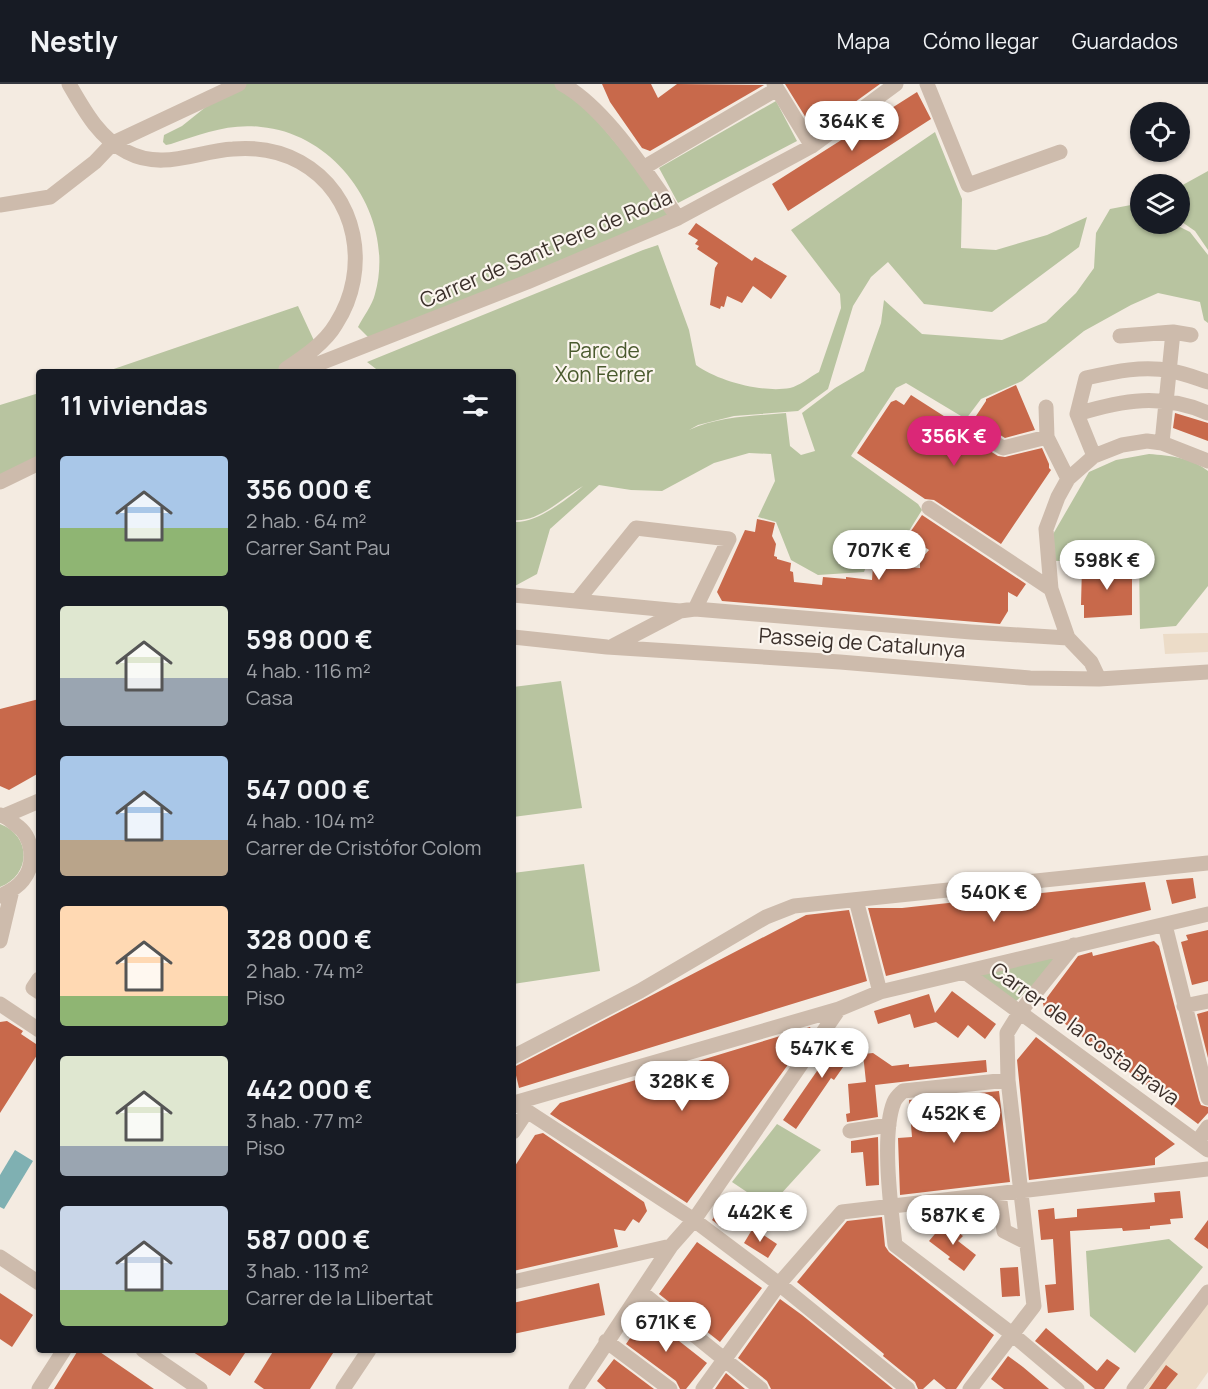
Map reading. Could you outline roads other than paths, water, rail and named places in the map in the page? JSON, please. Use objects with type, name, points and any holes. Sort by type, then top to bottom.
[{"type":"street","points":[[69,84],[85,112],[99,130],[128,153],[155,161],[179,160],[232,149],[275,152],[300,162],[327,184],[345,211],[353,231],[356,271],[348,303],[335,326],[315,348],[284,369]]},
{"type":"street","points":[[0,205],[50,197],[95,162],[113,143],[239,84]]},
{"type":"street","name":"Carrer de Sant Pere de Roda","points":[[319,368],[678,218],[812,146],[896,84]]},
{"type":"street","points":[[927,84],[968,186],[1060,152]]},
{"type":"street","points":[[568,85],[589,102],[643,168],[678,218]]},
{"type":"street","points":[[643,168],[776,87],[812,146]]},
{"type":"street","points":[[1162,443],[1173,332]]},
{"type":"street","points":[[1120,336],[1173,332],[1191,335]]},
{"type":"street","points":[[315,348],[319,368]]},
{"type":"street","points":[[1094,456],[1077,414],[1086,378],[1114,372],[1149,369],[1171,370],[1208,382]]},
{"type":"street","points":[[1077,414],[1116,403],[1152,400],[1208,413]]},
{"type":"street","points":[[1046,407],[1047,437],[1068,479]]},
{"type":"street","points":[[971,428],[1003,448],[1047,437]]},
{"type":"street","points":[[1099,679],[1091,662],[1068,638],[1051,589],[1046,529],[1058,497],[1068,479],[1094,456],[1122,445],[1147,441],[1162,443],[1208,461]]},
{"type":"street","points":[[0,482],[36,464]]},
{"type":"street","points":[[929,508],[1051,589]]},
{"type":"street","points":[[577,601],[636,528],[729,539],[687,610],[610,647]]},
{"type":"street","points":[[516,595],[1068,638]]},
{"type":"street","name":"Passeig de Catalunya","points":[[516,637],[610,647],[840,662],[1030,678],[1099,679],[1208,672]]},
{"type":"street","points":[[2,816],[36,802]]},
{"type":"street","points":[[0,941],[6,893],[33,870],[29,842],[22,829],[2,816]]},
{"type":"street","points":[[516,1055],[640,991],[766,917],[794,906],[1208,863]]},
{"type":"street","points":[[856,900],[880,992]]},
{"type":"street","points":[[518,1105],[839,1009],[880,992],[1208,914]]},
{"type":"street","points":[[1165,925],[1208,1098]]},
{"type":"street","points":[[978,1386],[1012,1334],[1034,1306],[1008,1080],[1007,1033],[1020,1012],[1074,945]]},
{"type":"street","name":"Carrer de la costa Brava","points":[[966,973],[1202,1146]]},
{"type":"street","points":[[1184,1006],[1208,1001]]},
{"type":"street","points":[[0,1004],[36,1028]]},
{"type":"street","points":[[576,1389],[671,1246],[694,1220],[839,1009]]},
{"type":"street","points":[[1008,1080],[903,1091],[894,1102],[888,1125],[895,1245],[1012,1334],[1077,1389]]},
{"type":"street","points":[[518,1105],[694,1220],[779,1284],[908,1389]]},
{"type":"street","points":[[850,1131],[888,1125]]},
{"type":"street","points":[[1202,1146],[1208,1127]]},
{"type":"street","points":[[703,1389],[779,1284],[842,1212],[1208,1169]]},
{"type":"street","points":[[999,1194],[1004,1231],[1026,1242]]},
{"type":"street","points":[[516,1281],[671,1246]]},
{"type":"street","points":[[0,1257],[36,1281]]},
{"type":"street","points":[[641,1292],[761,1389]]},
{"type":"street","points":[[1134,1389],[1208,1292]]},
{"type":"street","points":[[606,1341],[670,1389]]},
{"type":"street","points":[[39,1389],[62,1353]]},
{"type":"street","points":[[147,1353],[200,1389]]},
{"type":"street","points":[[343,1389],[367,1353]]},
{"type":"water","points":[[15,1150],[33,1161],[4,1209],[0,1207],[0,1175]]},
{"type":"park label","name":"Parc de Xon Ferrer","points":[[604,363]]}]
